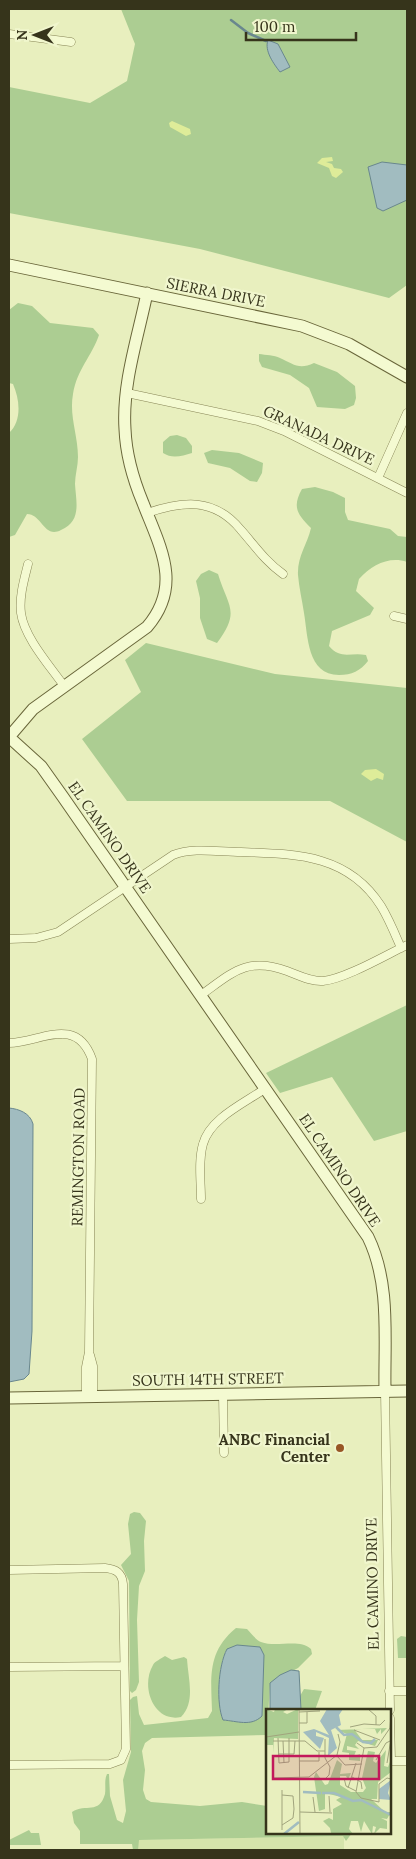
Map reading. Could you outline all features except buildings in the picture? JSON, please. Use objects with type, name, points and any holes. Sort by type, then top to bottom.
[{"type":"street","points":[[9,34],[71,42]]},
{"type":"street","name":"SIERRA DRIVE","points":[[9,265],[282,321],[315,330],[349,344],[407,377]]},
{"type":"street","points":[[9,737],[33,709],[141,632],[155,618],[161,606],[166,587],[166,567],[132,472],[126,446],[125,418],[127,393],[147,293]]},
{"type":"street","name":"GRANADA DRIVE","points":[[127,393],[258,421],[284,431],[407,493]]},
{"type":"street","points":[[378,478],[407,413]]},
{"type":"street","points":[[147,513],[180,504],[198,504],[211,508],[222,513],[237,525],[263,558],[283,574]]},
{"type":"street","points":[[28,564],[21,598],[22,619],[29,634],[64,686]]},
{"type":"street","points":[[394,616],[407,619]]},
{"type":"street","name":"EL CAMINO DRIVE","points":[[9,737],[47,774],[365,1231],[375,1250],[383,1287],[390,1709]]},
{"type":"street","points":[[9,939],[36,938],[58,932],[173,856],[185,851],[304,856],[332,864],[362,884],[380,906],[404,946],[339,976],[323,981],[312,980],[267,964],[246,966],[201,995]]},
{"type":"street","name":"REMINGTON ROAD","points":[[9,1043],[53,1034],[68,1034],[80,1040],[92,1059],[89,1352],[86,1366],[89,1395]]},
{"type":"street","points":[[201,1199],[202,1149],[206,1134],[217,1122],[266,1088]]},
{"type":"street","name":"SOUTH 14TH STREET","points":[[9,1398],[89,1395],[407,1391]]},
{"type":"street","points":[[223,1394],[224,1453]]},
{"type":"street","points":[[9,1570],[105,1568],[116,1570],[123,1584],[126,1749],[121,1760],[110,1764],[9,1765]]},
{"type":"street","points":[[9,1667],[124,1666]]},
{"type":"street","points":[[389,1691],[407,1691]]},
{"type":"street","points":[[391,1761],[407,1761]]},
{"type":"shaded area","points":[[121,9],[407,9],[407,285],[389,298],[200,249],[9,213],[9,87],[90,103],[127,81],[135,44]]},
{"type":"shaded area","points":[[18,303],[32,306],[50,323],[93,328],[99,335],[93,350],[81,370],[73,394],[72,410],[78,457],[75,481],[77,504],[75,516],[68,526],[55,532],[47,529],[32,515],[27,514],[15,535],[9,537],[9,433],[16,423],[18,403],[13,384],[9,383],[9,310]]},
{"type":"shaded area","points":[[259,354],[275,356],[300,366],[314,363],[337,372],[355,386],[356,398],[354,405],[345,409],[317,407],[309,388],[290,375],[262,367],[259,361]]},
{"type":"shaded area","points":[[177,435],[186,438],[192,446],[192,453],[173,456],[163,453],[163,442],[170,436]]},
{"type":"shaded area","points":[[212,450],[239,453],[263,463],[262,473],[257,482],[250,481],[230,468],[208,463],[204,453]]},
{"type":"shaded area","points":[[315,487],[333,492],[345,498],[345,512],[348,520],[390,529],[398,536],[407,537],[407,562],[394,560],[381,563],[359,579],[356,591],[374,608],[370,615],[332,631],[329,646],[333,650],[346,655],[366,655],[368,661],[359,670],[348,674],[328,673],[321,669],[311,653],[308,643],[298,569],[311,528],[299,514],[297,501],[302,489]]},
{"type":"shaded area","points":[[209,570],[218,574],[230,609],[229,623],[217,643],[207,639],[200,618],[200,598],[196,581],[201,574]]},
{"type":"shaded area","points":[[146,643],[275,674],[407,688],[407,842],[330,801],[127,801],[82,739],[141,692],[125,660]]},
{"type":"shaded area","points":[[407,1005],[407,1131],[374,1141],[332,1077],[280,1093],[266,1073]]},
{"type":"shaded area","points":[[134,1512],[140,1513],[146,1521],[144,1541],[145,1571],[139,1586],[137,1620],[139,1682],[136,1690],[132,1693],[130,1691],[129,1581],[121,1565],[131,1554],[128,1524],[130,1514]]},
{"type":"shaded area","points":[[236,1628],[247,1629],[255,1638],[267,1644],[300,1644],[306,1646],[311,1649],[312,1654],[298,1668],[270,1683],[268,1709],[266,1709],[266,1735],[152,1738],[145,1743],[142,1751],[145,1770],[143,1790],[146,1799],[151,1802],[200,1806],[242,1802],[266,1806],[266,1834],[351,1834],[346,1841],[343,1836],[139,1840],[138,1850],[133,1850],[132,1844],[80,1844],[80,1831],[74,1823],[72,1812],[96,1807],[99,1804],[105,1794],[107,1774],[109,1774],[110,1796],[117,1820],[123,1823],[126,1811],[123,1780],[131,1752],[130,1700],[137,1696],[139,1714],[144,1725],[208,1718],[212,1711],[211,1687],[213,1666],[220,1646]],"holes":[[[227,1649],[248,1723],[224,1720],[221,1713],[219,1685]]]},
{"type":"shaded area","points":[[401,1636],[407,1637],[407,1658],[398,1658],[397,1639]]},
{"type":"shaded area","points":[[165,1656],[172,1660],[184,1657],[187,1659],[190,1697],[186,1711],[181,1717],[163,1714],[152,1702],[149,1693],[149,1674],[153,1665]]},
{"type":"shaded area","points":[[304,1689],[322,1691],[315,1709],[301,1709],[300,1696]]},
{"type":"shaded area","points":[[29,1830],[31,1833],[39,1833],[41,1845],[9,1845],[9,1840]]},
{"type":"shaded area","points":[[344,1836],[344,1850],[138,1850],[138,1840]]},
{"type":"sand","points":[[172,121],[190,129],[191,134],[186,136],[170,127],[169,123]]},
{"type":"sand","points":[[332,157],[333,161],[326,162],[332,164],[334,168],[341,169],[343,172],[336,178],[332,176],[329,168],[317,163],[322,158]]},
{"type":"sand","points":[[376,769],[384,774],[383,780],[377,778],[371,781],[361,774],[365,770]]},
{"type":"water","points":[[268,40],[278,44],[290,67],[280,72],[268,53]]},
{"type":"water","points":[[382,162],[407,165],[407,200],[383,211],[377,208],[368,167]]},
{"type":"water","points":[[9,1108],[24,1112],[32,1120],[33,1124],[32,1331],[29,1374],[24,1379],[9,1382]]},
{"type":"water","points":[[237,1645],[260,1647],[264,1655],[262,1716],[249,1722],[223,1720],[219,1704],[220,1674],[224,1656],[227,1649]]},
{"type":"water","points":[[291,1670],[299,1671],[301,1709],[270,1709],[270,1683],[280,1675]]},
{"type":"waterway","points":[[231,20],[248,33],[266,41]]},
{"type":"place","name":"ANBC Financial Center","points":[[340,1448]]}]
